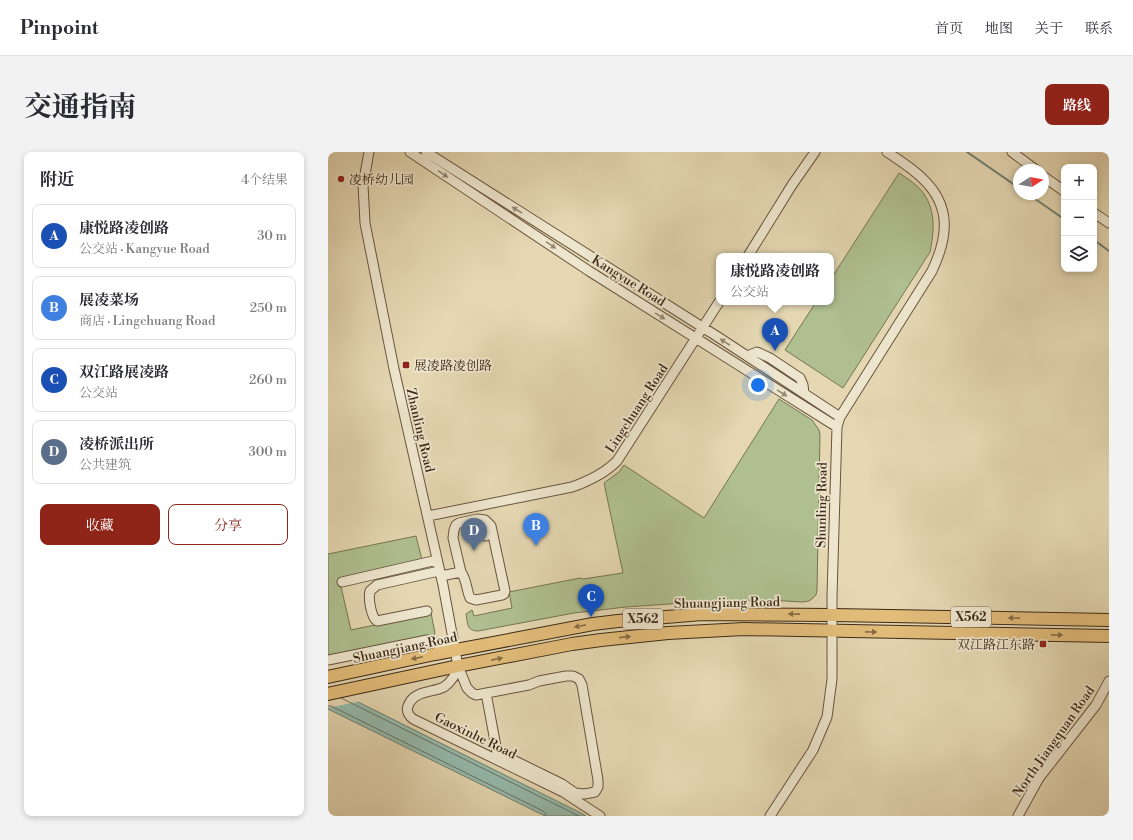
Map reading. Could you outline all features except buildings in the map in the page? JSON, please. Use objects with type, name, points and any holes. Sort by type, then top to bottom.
[{"type":"main road","name":"Shuangjiang Road","points":[[328,677],[455,650],[618,620],[702,614],[1109,620]]},
{"type":"main road","name":"X562","points":[[328,694],[458,666],[579,643],[630,637],[744,629],[832,632],[1109,636]]},
{"type":"street","name":"Zhanling Road","points":[[369,152],[363,185],[365,223],[394,369],[428,516],[458,666],[467,688],[472,693],[476,695],[486,693]]},
{"type":"street","name":"Kangyue Road","points":[[410,152],[589,271],[837,427]]},
{"type":"street","name":"Kangyue Road","points":[[426,152],[747,356],[840,417]]},
{"type":"street","points":[[750,253],[792,185],[815,152]]},
{"type":"street","name":"Shunling Road","points":[[770,816],[813,750],[827,717],[832,679],[837,427],[840,417],[932,271],[939,256],[944,238],[945,223],[942,208],[930,186],[910,168],[887,152]]},
{"type":"street","points":[[1012,152],[1028,164]]},
{"type":"street","points":[[1049,180],[1061,189]]},
{"type":"street","points":[[1097,215],[1109,223]]},
{"type":"street","name":"Lingchuang Road","points":[[428,516],[572,487],[606,471],[617,461],[717,305]]},
{"type":"street","points":[[481,519],[489,522],[505,587],[504,594],[473,600],[469,595],[465,576],[461,572],[453,538],[456,525],[459,523],[481,519]]},
{"type":"street","points":[[454,530],[481,525],[485,528],[486,536]]},
{"type":"street","points":[[342,582],[437,560]]},
{"type":"street","points":[[426,611],[377,621],[373,617],[369,598],[370,590],[377,585],[440,573],[461,572]]},
{"type":"street","points":[[328,660],[427,640],[455,650]]},
{"type":"street","name":"Gaoxinhe Road","points":[[458,666],[456,674],[445,686],[421,693],[414,697],[410,702],[407,711],[413,720],[563,792],[600,816]]},
{"type":"street","points":[[566,676],[572,676],[579,680],[582,685],[598,780],[598,787],[595,792],[584,794],[575,793],[562,784],[497,752],[486,693],[566,676]]},
{"type":"street","name":"North Jiangquan Road","points":[[1018,816],[1039,778],[1096,705],[1109,681]]},
{"type":"green space","points":[[899,173],[913,182],[924,194],[931,208],[933,230],[930,252],[843,388],[785,350],[814,305],[834,305],[834,274]]},
{"type":"green space","points":[[779,399],[812,420],[819,430],[820,435],[817,590],[816,595],[809,601],[713,601],[626,607],[574,613],[478,631],[471,630],[469,628],[466,614],[472,610],[474,616],[512,608],[509,592],[580,578],[583,579],[623,573],[604,483],[619,472],[624,465],[704,518]]},
{"type":"green space","points":[[416,536],[422,560],[339,578],[351,630],[431,613],[435,633],[434,636],[328,658],[328,554]]},
{"type":"water","points":[[328,687],[586,816],[545,816],[328,709]]},
{"type":"pier","points":[[332,687],[361,701],[328,708],[328,688]]},
{"type":"waterway","points":[[967,152],[1013,184]]},
{"type":"waterway","points":[[1037,200],[1061,217]]},
{"type":"waterway","points":[[1097,242],[1109,251]]},
{"type":"place","name":"凌桥幼儿园","points":[[341,179]]},
{"type":"place","name":"康悦路凌创路","points":[[775,351]]},
{"type":"place","name":"展凌路凌创路","points":[[406,365]]},
{"type":"place","name":"展凌菜场","points":[[536,546]]},
{"type":"place","name":"凌桥派出所","points":[[474,551]]},
{"type":"place","name":"双江路展凌路","points":[[591,617]]},
{"type":"place","name":"双江路江东路","points":[[1043,644]]}]
